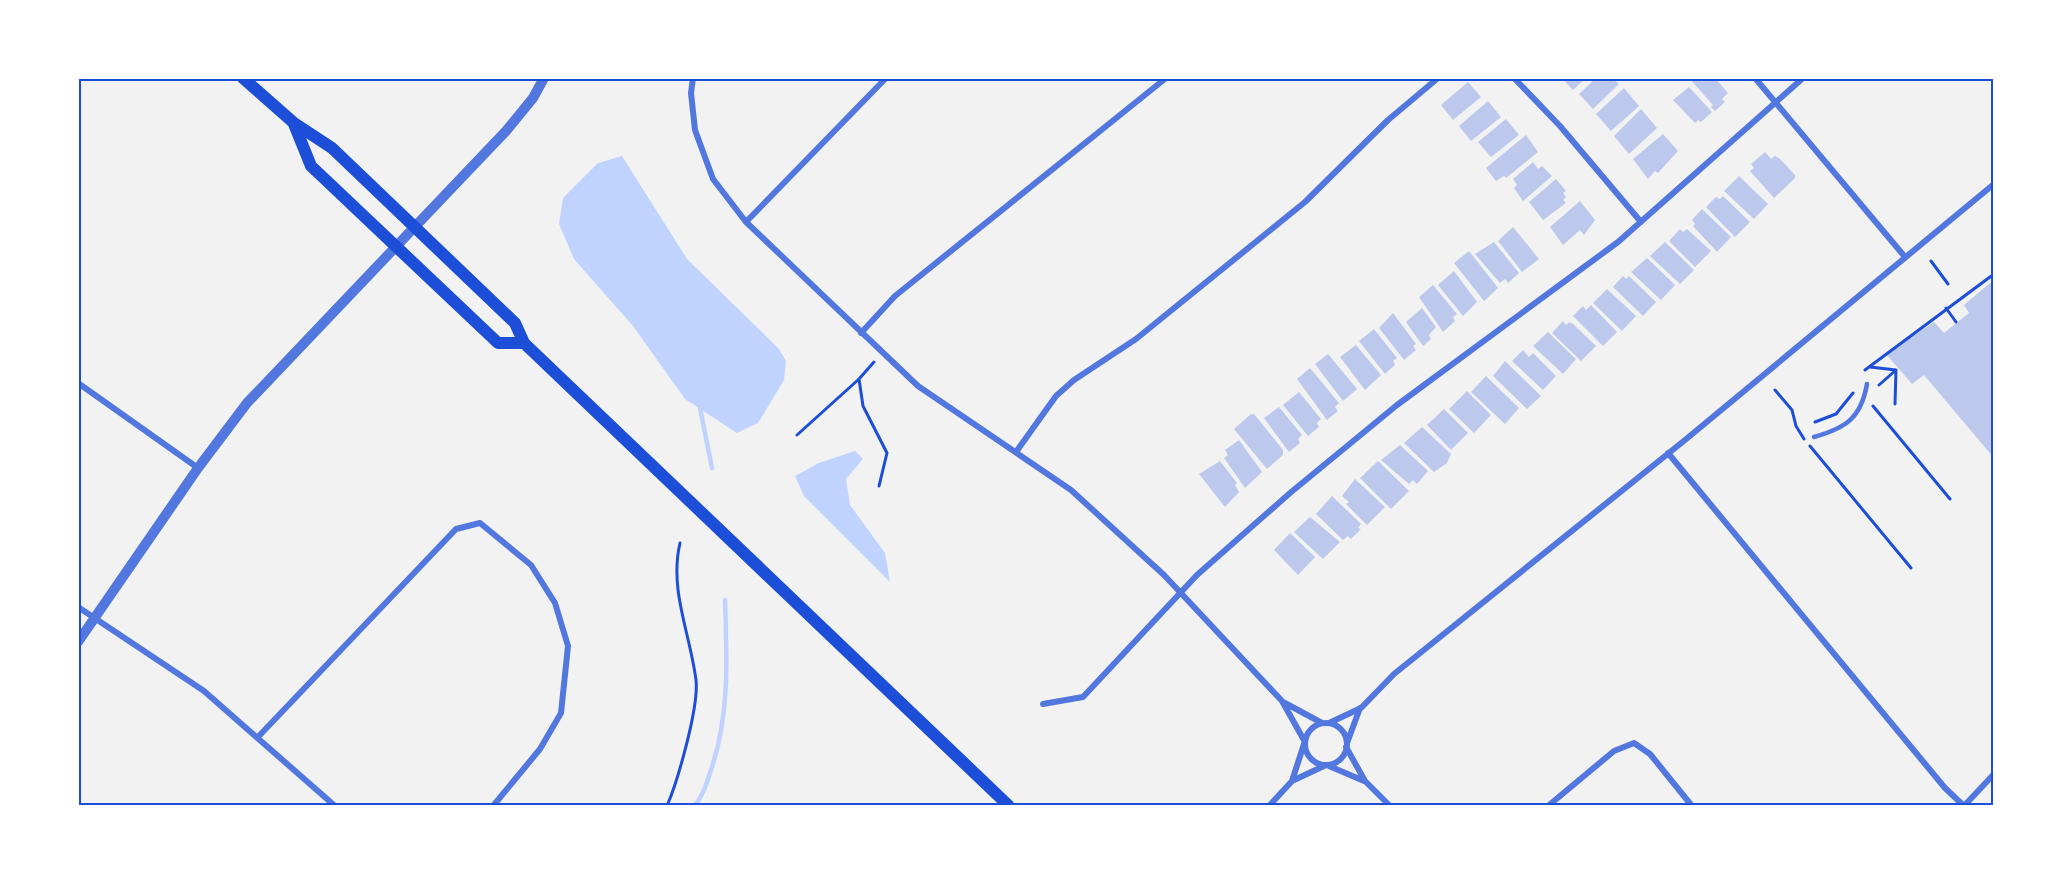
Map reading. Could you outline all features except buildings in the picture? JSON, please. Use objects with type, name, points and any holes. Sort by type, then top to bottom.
[{"type":"main road","points":[[243,78],[294,123],[332,148],[514,323],[524,343],[1009,806]]},
{"type":"main road","points":[[294,123],[311,166],[498,344],[524,343]]},
{"type":"street","points":[[78,642],[198,468],[259,389],[506,131],[533,98],[544,78]]},
{"type":"street","points":[[693,78],[691,93],[696,130],[713,179],[746,222],[918,386],[1071,490],[1180,592],[1282,701],[1311,760],[1365,781]]},
{"type":"street","points":[[746,222],[886,78]]},
{"type":"street","points":[[861,333],[896,296],[1166,78]]},
{"type":"street","points":[[1016,452],[1049,404],[1074,380],[1136,339],[1305,202],[1388,120],[1438,78]]},
{"type":"street","points":[[1514,78],[1560,126],[1641,222]]},
{"type":"street","points":[[1755,78],[1905,257]]},
{"type":"street","points":[[1043,704],[1083,697],[1180,592],[1290,493],[1397,405],[1641,222],[1803,78]]},
{"type":"street","points":[[1292,781],[1310,730],[1361,708],[1394,674],[1668,453],[1994,183]]},
{"type":"street","points":[[78,383],[198,468]]},
{"type":"street","points":[[1668,453],[1937,779],[1964,806],[1994,774]]},
{"type":"street","points":[[258,737],[456,529],[480,523],[531,565],[555,603],[568,646],[561,713],[540,749],[493,806]]},
{"type":"street","points":[[78,607],[204,691],[335,806]]},
{"type":"street","points":[[1282,701],[1340,729],[1365,781],[1389,806]]},
{"type":"street","points":[[1269,806],[1292,781],[1339,760],[1361,708]]},
{"type":"street","points":[[1548,806],[1614,751],[1634,743],[1650,754],[1692,806]]},
{"type":"lane","points":[[1814,437],[1842,427],[1852,418],[1864,403],[1868,384]]},
{"type":"path","points":[[1931,261],[1948,284]]},
{"type":"path","points":[[1896,370],[1866,368],[1994,274]]},
{"type":"path","points":[[1946,308],[1956,322]]},
{"type":"path","points":[[797,435],[859,379],[874,362]]},
{"type":"path","points":[[1879,385],[1896,370]]},
{"type":"path","points":[[1895,404],[1896,370]]},
{"type":"path","points":[[859,379],[863,406],[887,453],[879,486]]},
{"type":"path","points":[[1815,422],[1836,414],[1851,398],[1856,386]]},
{"type":"path","points":[[1775,390],[1792,410],[1798,431],[1911,568]]},
{"type":"path","points":[[1873,405],[1950,499]]},
{"type":"path","points":[[667,806],[674,789],[695,702],[696,682],[676,582],[676,560],[680,543]]},
{"type":"water","points":[[622,156],[687,259],[779,349],[786,361],[784,380],[758,423],[737,433],[685,399],[633,326],[574,259],[559,224],[563,198],[598,163]]},
{"type":"water","points":[[855,451],[863,459],[846,479],[850,505],[885,553],[890,582],[804,496],[795,476],[819,463]]},
{"type":"waterway","points":[[700,408],[712,468]]},
{"type":"waterway","points":[[694,806],[707,782],[721,730],[726,687],[725,600]]}]
